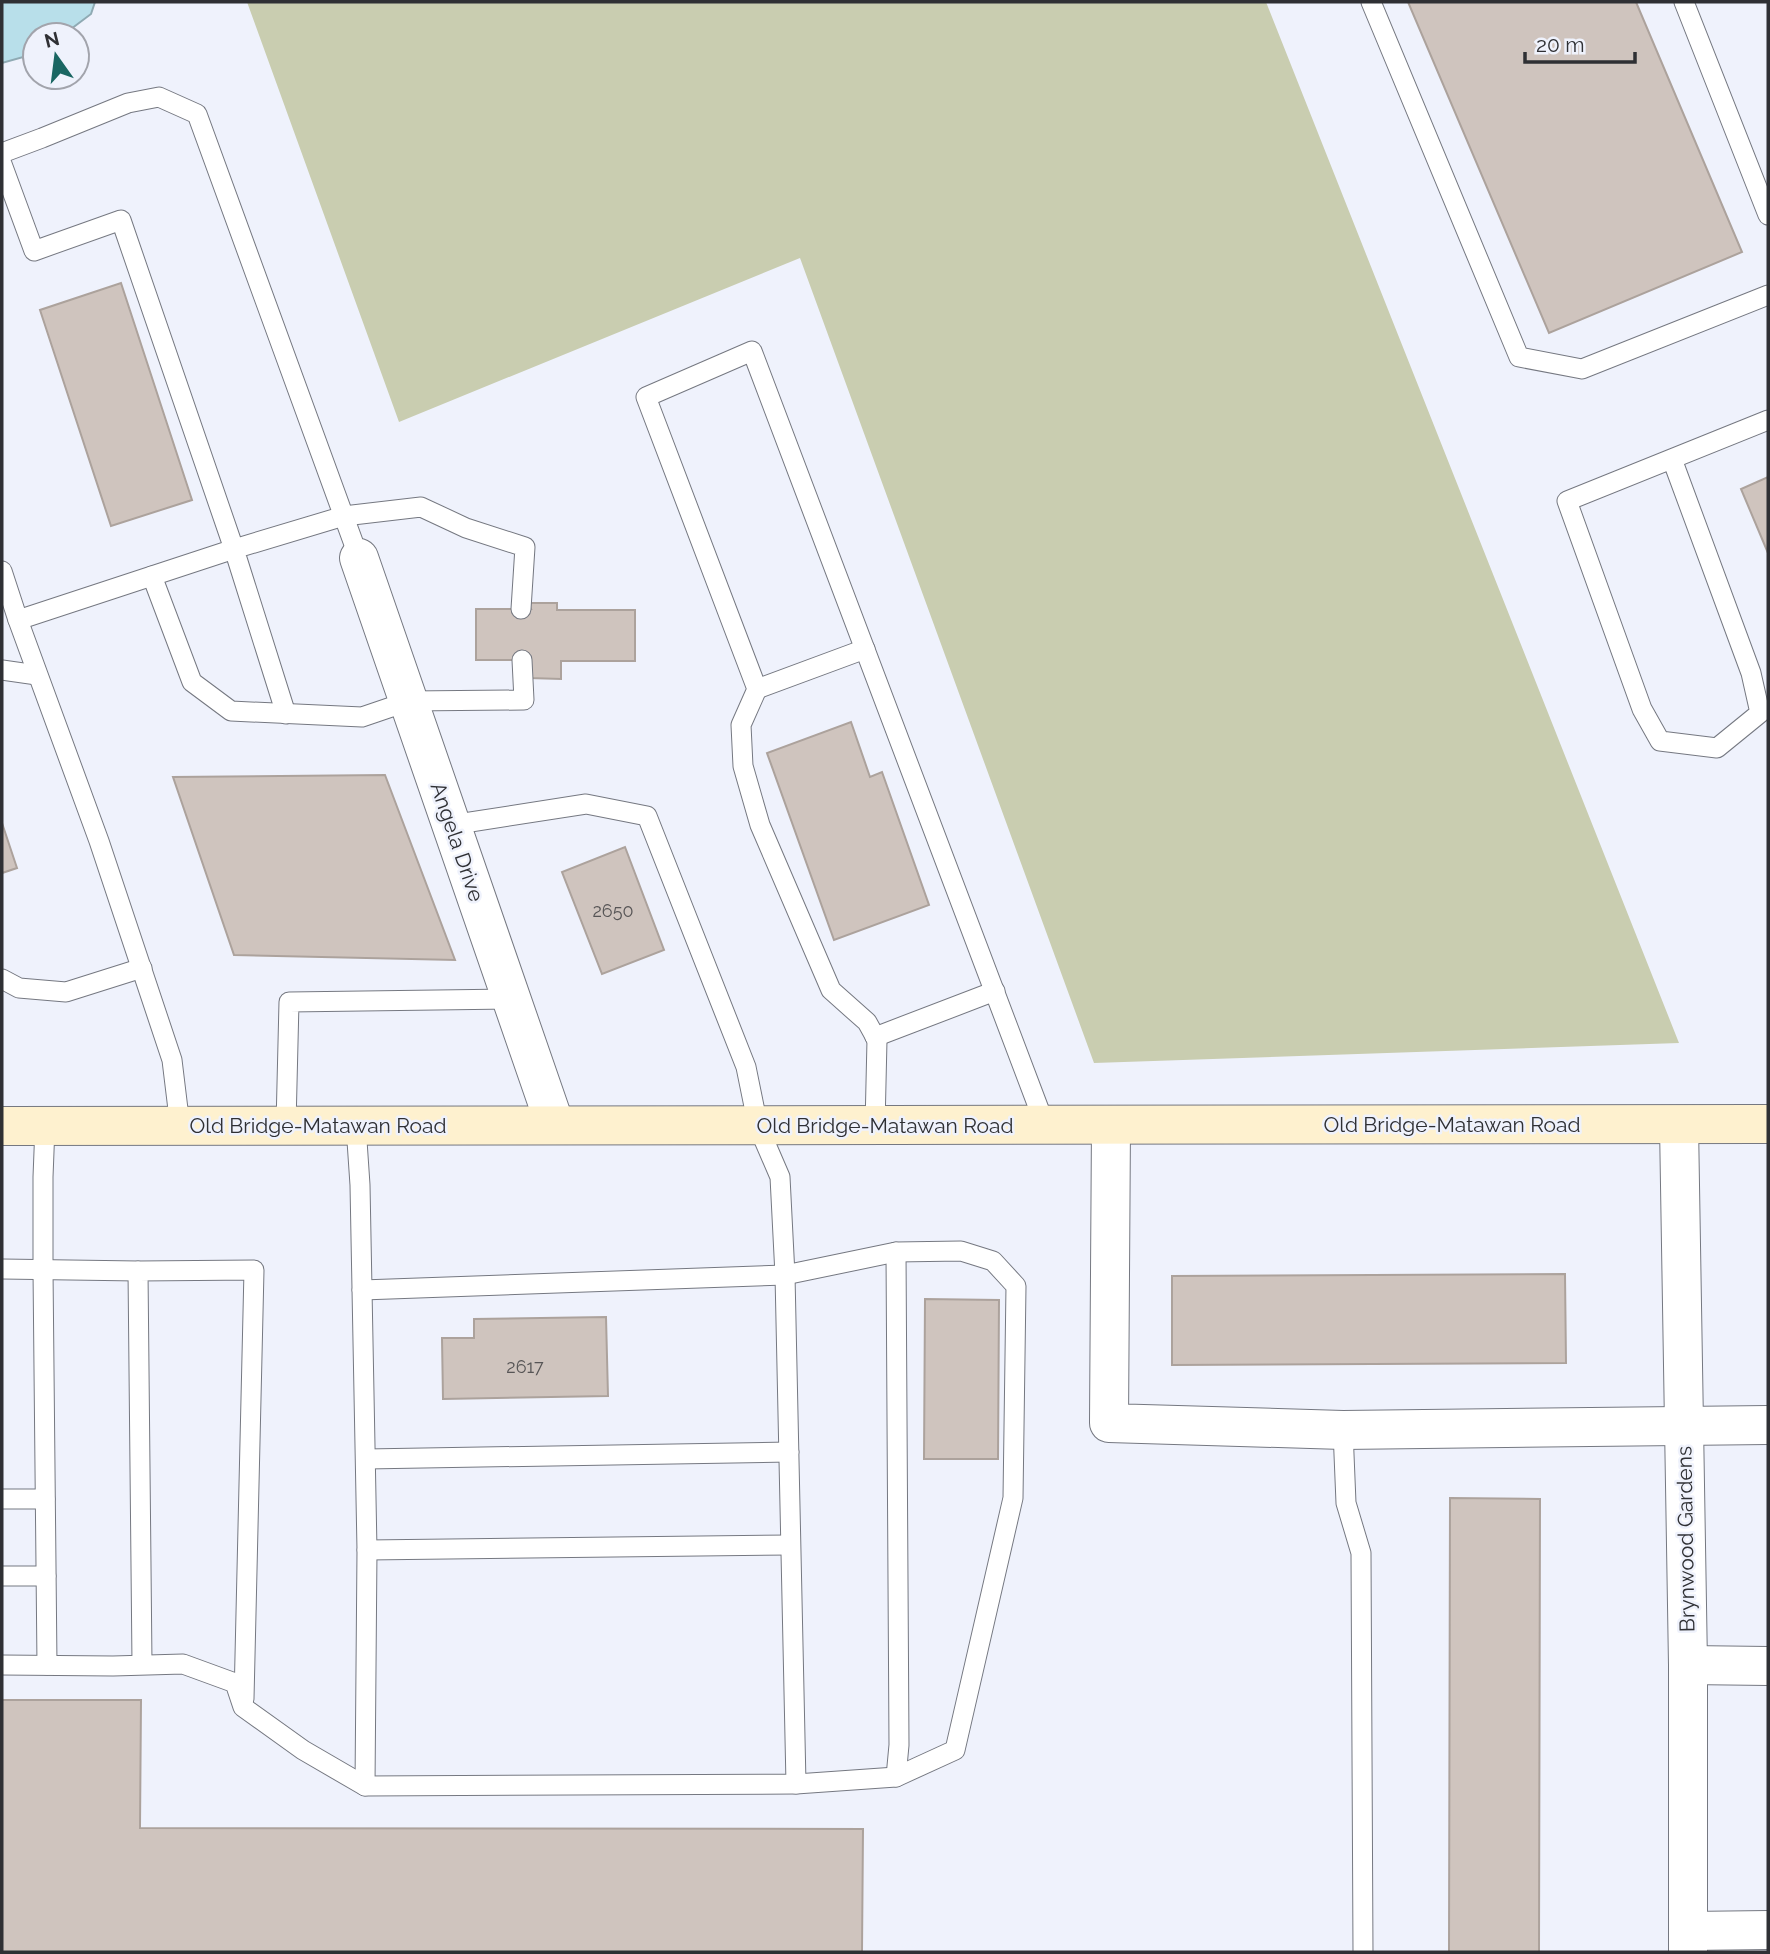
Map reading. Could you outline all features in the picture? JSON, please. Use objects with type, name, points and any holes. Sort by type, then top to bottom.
[{"type":"main road","name":"Old Bridge-Matawan Road","points":[[2,1126],[1768,1124]]},
{"type":"street","name":"Angela Drive","points":[[359,558],[555,1125]]},
{"type":"street","points":[[1111,1125],[1109,1423],[1343,1430],[1768,1425]]},
{"type":"street","name":"Brynwood Gardens","points":[[1679,1125],[1688,1665],[1688,1941]]},
{"type":"street","points":[[1688,1665],[1768,1666]]},
{"type":"street","points":[[1688,1941],[1768,1930]]},
{"type":"lane","points":[[1371,2],[1519,357],[1582,369],[1768,295]]},
{"type":"lane","points":[[1684,2],[1768,215]]},
{"type":"lane","points":[[2,153],[128,103],[159,97],[197,114],[359,558]]},
{"type":"lane","points":[[2,164],[34,251],[121,220],[234,549],[286,713]]},
{"type":"lane","points":[[757,689],[646,397],[752,351],[1045,1125]]},
{"type":"lane","points":[[1672,459],[1751,673],[1760,713],[1717,748],[1660,741],[1642,709],[1567,501],[1768,420]]},
{"type":"lane","points":[[18,620],[344,516],[421,507],[466,528],[525,547],[521,609]]},
{"type":"lane","points":[[2,571],[37,675],[99,841],[172,1060],[180,1126]]},
{"type":"lane","points":[[152,576],[192,682],[231,711],[362,717],[409,701],[524,700],[522,660]]},
{"type":"lane","points":[[865,649],[757,689],[741,724],[743,766],[760,825],[831,990],[867,1022],[877,1040],[875,1126]]},
{"type":"lane","points":[[2,670],[37,675]]},
{"type":"lane","points":[[451,825],[586,804],[647,817],[746,1067],[758,1126],[780,1177],[785,1275],[796,1784]]},
{"type":"lane","points":[[2,979],[19,988],[66,992],[142,968]]},
{"type":"lane","points":[[875,1037],[995,990]]},
{"type":"lane","points":[[286,1125],[289,1002],[512,999]]},
{"type":"lane","points":[[45,1126],[43,1270],[47,1665]]},
{"type":"lane","points":[[356,1126],[360,1185],[366,1459],[365,1786]]},
{"type":"lane","points":[[2,1665],[113,1667],[183,1664],[235,1682],[243,1707],[303,1750],[365,1786],[796,1784],[896,1777],[955,1750],[1013,1498],[1017,1286],[993,1261],[961,1251],[896,1252],[785,1275],[362,1290]]},
{"type":"lane","points":[[896,1252],[899,1745],[896,1777]]},
{"type":"lane","points":[[2,1269],[254,1270],[243,1707]]},
{"type":"lane","points":[[138,1271],[142,1664]]},
{"type":"lane","points":[[1343,1430],[1346,1503],[1361,1553],[1363,1952]]},
{"type":"lane","points":[[366,1459],[789,1452]]},
{"type":"lane","points":[[2,1499],[45,1499]]},
{"type":"lane","points":[[367,1550],[790,1545]]},
{"type":"lane","points":[[2,1576],[46,1576]]},
{"type":"green space","points":[[247,2],[1266,2],[1679,1043],[1094,1063],[800,258],[399,422]]},
{"type":"water","points":[[2,2],[95,2],[91,14],[82,21],[21,21],[21,58],[2,63]]},
{"type":"building","points":[[1408,2],[1636,2],[1742,252],[1549,333]]},
{"type":"building","points":[[121,283],[192,500],[111,526],[40,310]]},
{"type":"building","points":[[1768,477],[1768,553],[1741,489]]},
{"type":"building","points":[[528,603],[557,603],[557,610],[635,610],[635,661],[561,661],[561,679],[529,678],[522,660],[476,660],[476,609],[531,609]]},
{"type":"building","points":[[851,722],[870,777],[882,772],[929,905],[834,940],[767,753]]},
{"type":"building","points":[[385,775],[455,960],[234,955],[173,777]]},
{"type":"building","points":[[2,823],[17,868],[2,873]]},
{"type":"building","points":[[625,847],[664,950],[602,974],[562,872]]},
{"type":"building","points":[[1565,1274],[1566,1363],[1172,1365],[1172,1276]]},
{"type":"building","points":[[925,1299],[999,1300],[998,1459],[924,1459]]},
{"type":"building","points":[[606,1317],[608,1396],[443,1399],[442,1338],[474,1338],[474,1319]]},
{"type":"building","points":[[1450,1498],[1540,1499],[1539,1952],[1449,1952]]},
{"type":"building","points":[[2,1700],[141,1700],[140,1828],[863,1829],[862,1952],[2,1952]]}]
